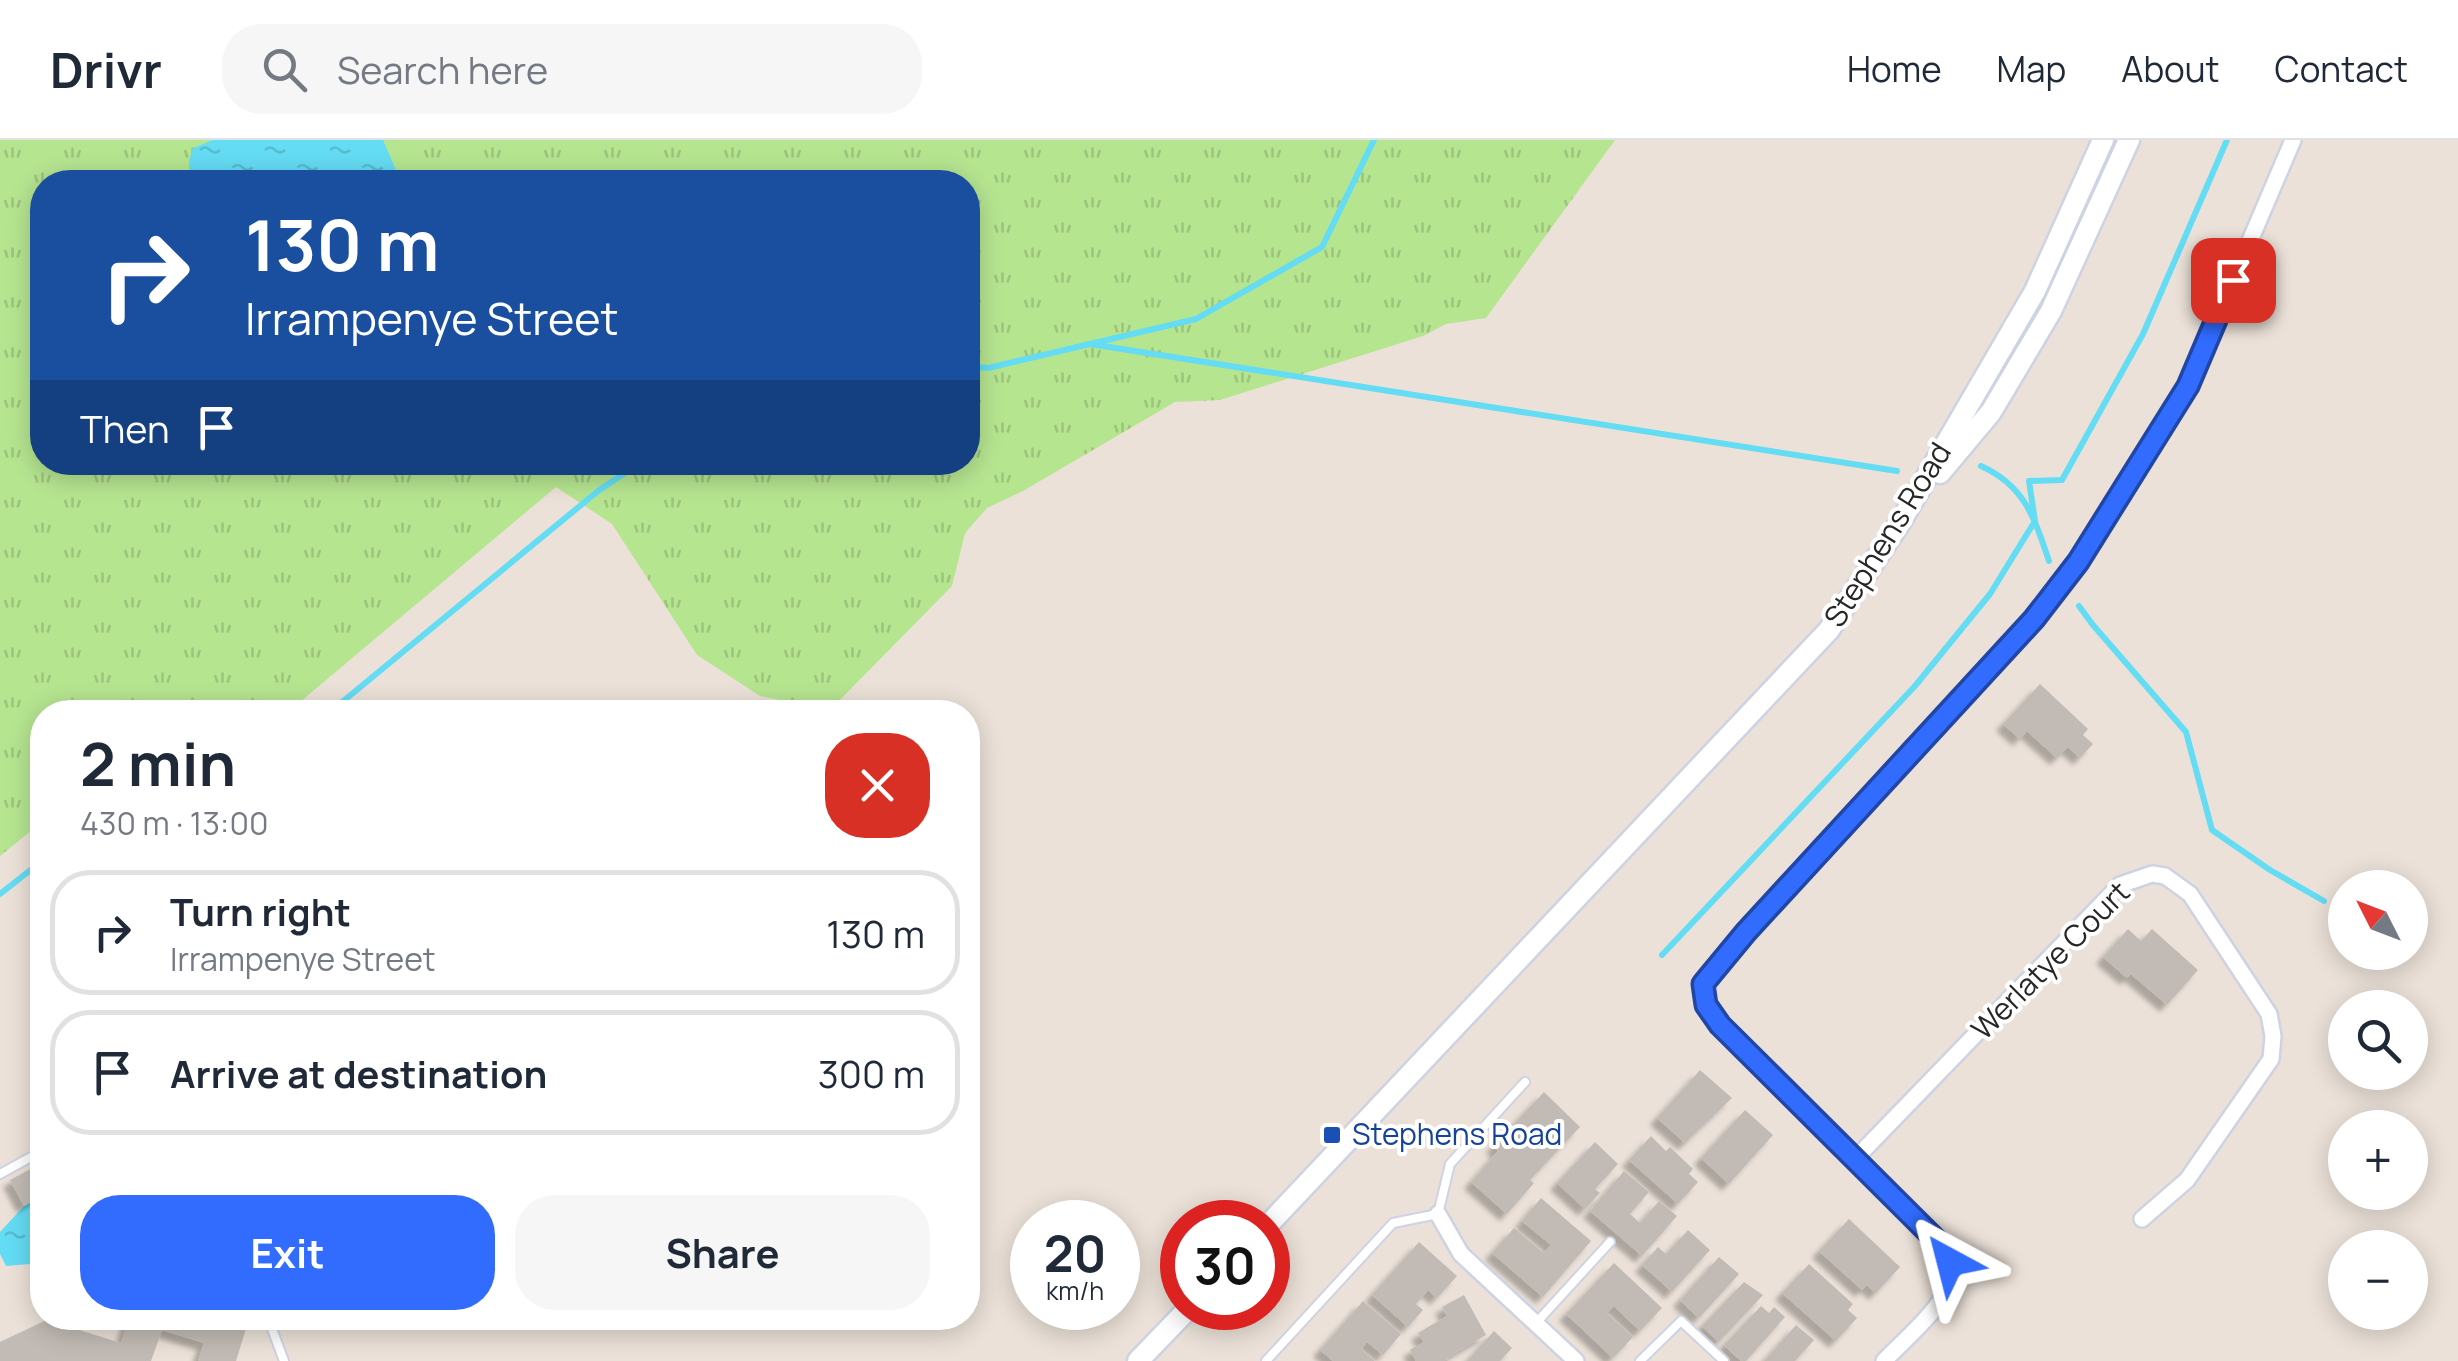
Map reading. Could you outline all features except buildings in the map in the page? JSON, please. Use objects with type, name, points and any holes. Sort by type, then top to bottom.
[{"type":"street","name":"Stephens Road","points":[[1290,1202],[1829,630],[1901,520],[2034,290],[2102,140]]},
{"type":"street","points":[[1901,520],[1991,412],[2051,311],[2129,140]]},
{"type":"street","points":[[1884,1361],[1936,1305],[1952,1280],[1950,1262],[1938,1242],[1720,1025],[1706,1005],[1703,984],[1733,946],[2034,619],[2078,562],[2188,386],[2292,140]]},
{"type":"street","name":"Werlatye Court","points":[[1856,1158],[2120,885],[2138,876],[2165,876],[2190,894],[2204,914],[2269,1014],[2274,1036],[2272,1059],[2198,1165],[2187,1180],[2142,1219]]},
{"type":"street","points":[[1438,1214],[1461,1254],[1576,1361]]},
{"type":"street","points":[[1145,1358],[1170,1330]]},
{"type":"lane","points":[[1266,1361],[1393,1223],[1438,1214],[1450,1164],[1526,1082]]},
{"type":"lane","points":[[0,1174],[30,1157]]},
{"type":"lane","points":[[1536,1323],[1610,1242]]},
{"type":"lane","points":[[1640,1361],[1680,1322],[1724,1361]]},
{"type":"lane","points":[[272,1330],[284,1361]]},
{"type":"green space","points":[[0,140],[1615,140],[1486,318],[1446,324],[1423,336],[1220,400],[1175,402],[987,508],[965,533],[952,586],[840,700],[760,696],[697,655],[612,524],[556,487],[302,700],[30,700],[30,832],[0,856]]},
{"type":"water","points":[[213,140],[383,140],[396,170],[189,170],[193,148]]},
{"type":"water","points":[[30,1203],[30,1264],[6,1266],[0,1254],[0,1232]]},
{"type":"waterway","points":[[980,367],[1196,319],[1322,247],[1374,140]]},
{"type":"waterway","points":[[1662,955],[1915,686],[1990,594],[2035,521],[2029,481],[2062,480],[2143,334],[2227,140]]},
{"type":"waterway","points":[[1090,344],[1897,471]]},
{"type":"waterway","points":[[1981,466],[2008,483],[2026,504],[2049,561]]},
{"type":"waterway","points":[[345,700],[622,475]]},
{"type":"waterway","points":[[2079,606],[2186,732],[2212,830],[2324,901]]},
{"type":"waterway","points":[[0,894],[30,870]]},
{"type":"place","name":"Stephens Road","points":[[1332,1135]]},
{"type":"route","points":[[1950,1262],[1938,1242],[1720,1025],[1706,1005],[1703,984],[1746,932],[2034,619],[2078,562],[2188,386],[2233,280]]}]
